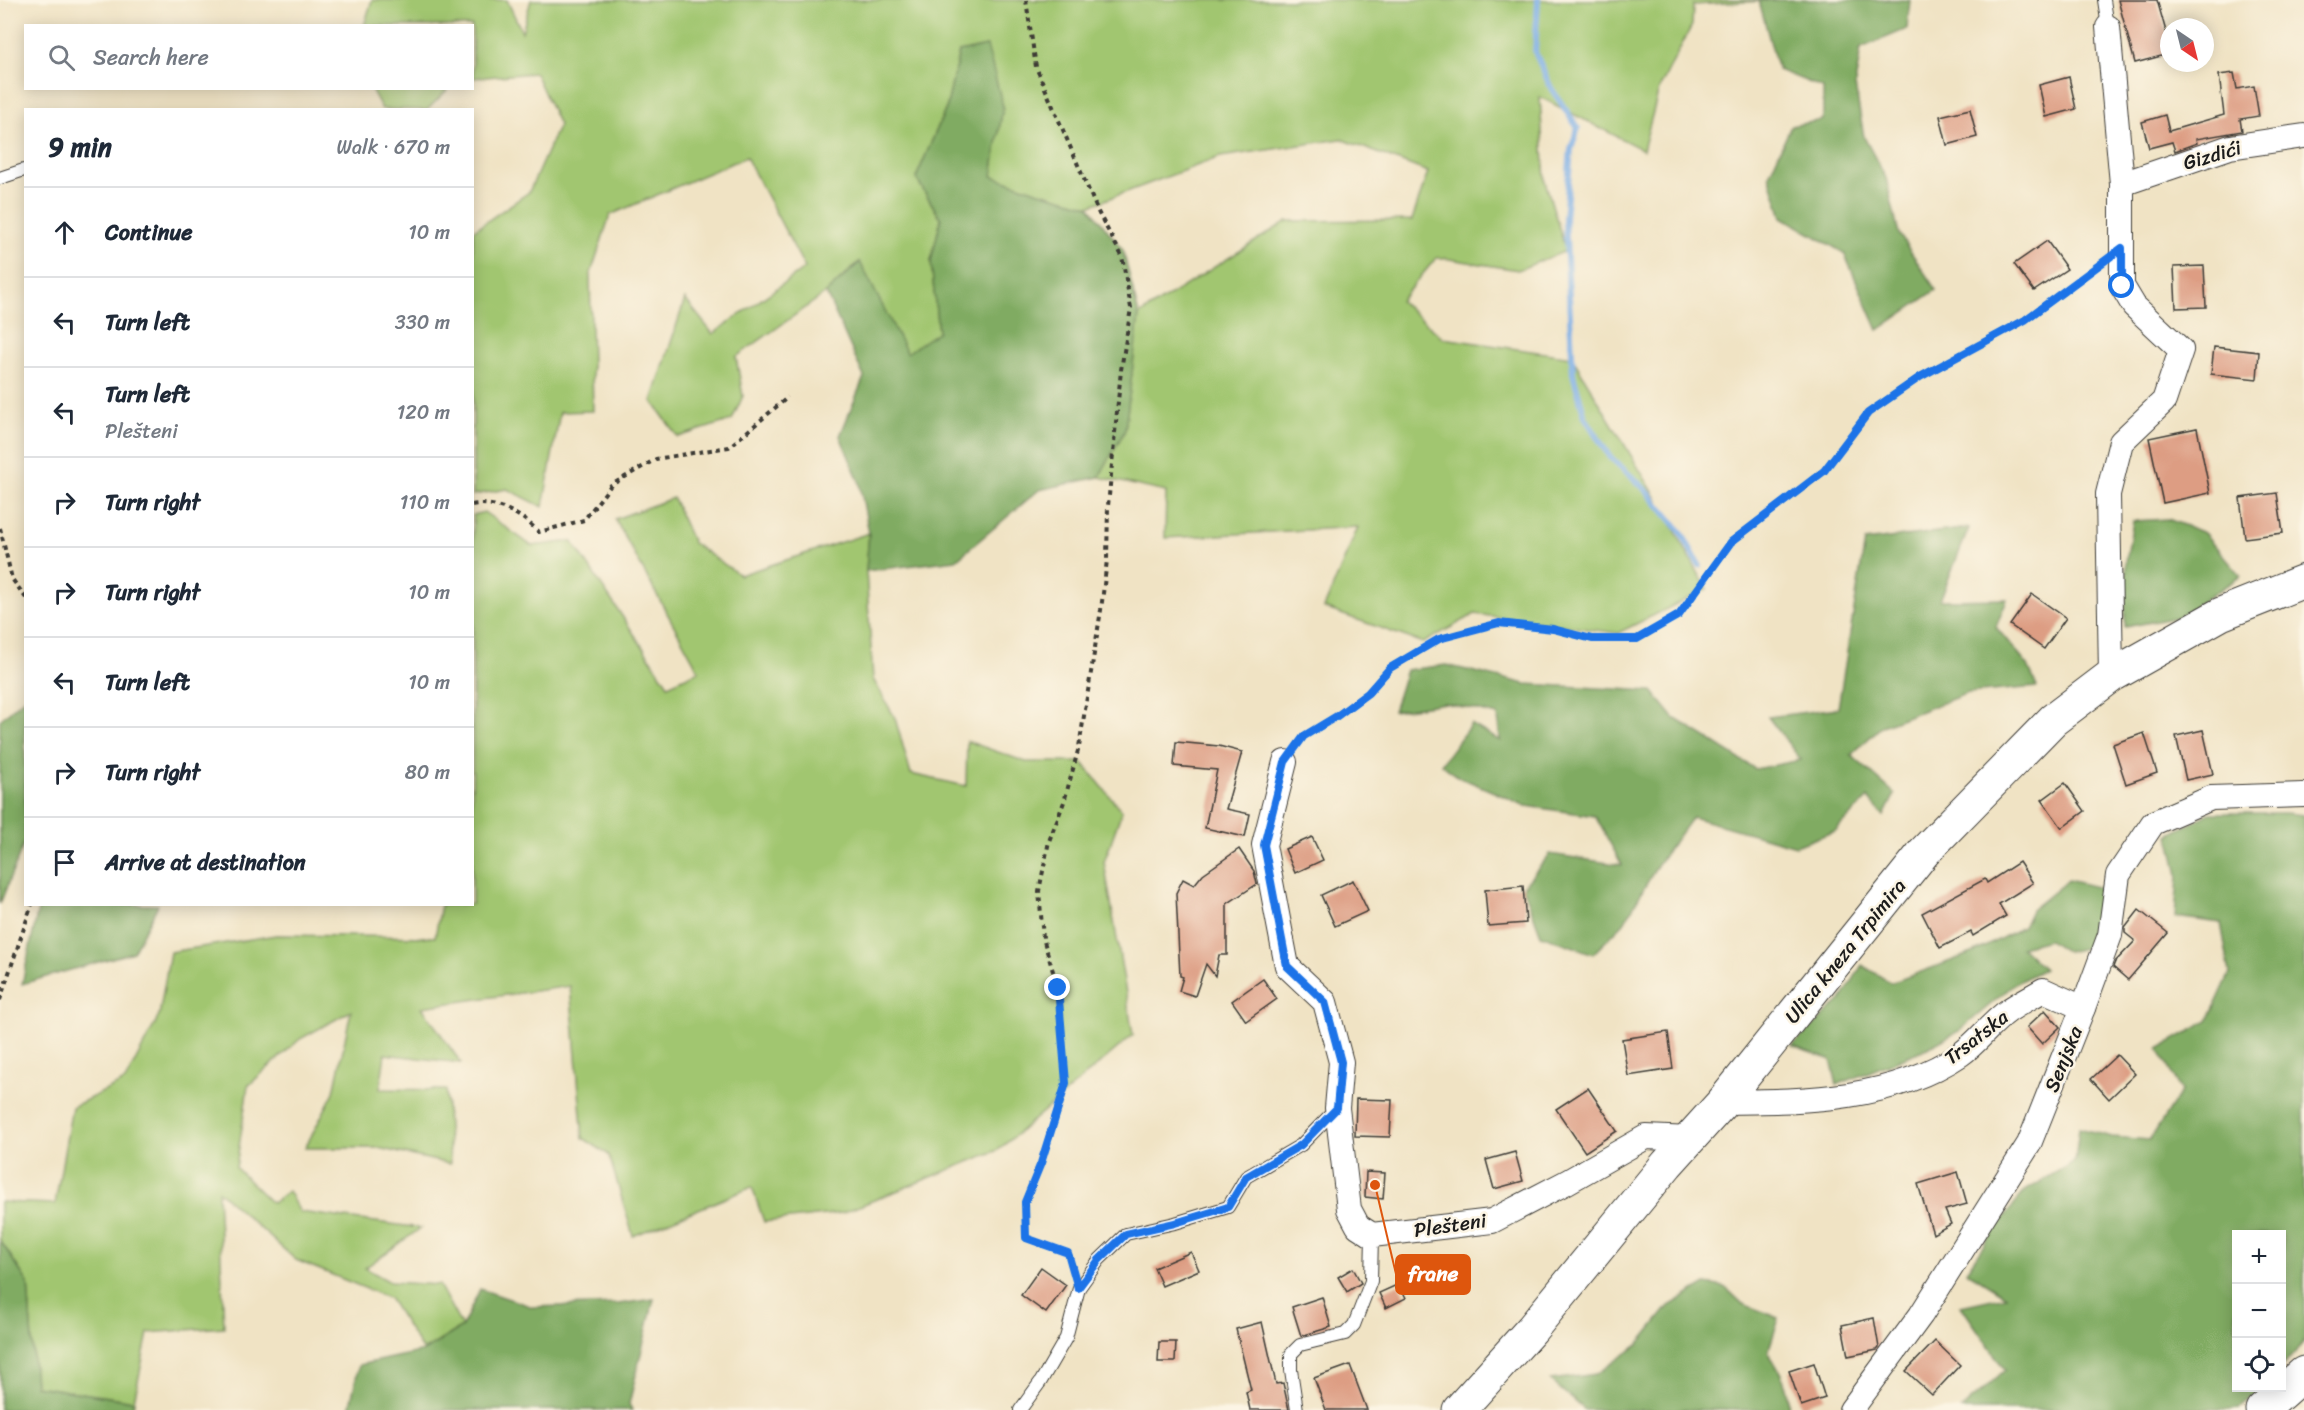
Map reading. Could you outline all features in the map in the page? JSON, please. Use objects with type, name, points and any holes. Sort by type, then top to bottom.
[{"type":"main road","name":"Ulica kneza Trpimira","points":[[1460,1410],[1532,1329],[1667,1164],[1723,1102],[1923,852],[2053,720],[2111,676],[2221,614],[2304,581]]},
{"type":"main road","points":[[2262,1410],[2304,1373]]},
{"type":"street","points":[[2108,27],[2122,184],[2122,286],[2134,306],[2181,350],[2164,401],[2121,442],[2108,494],[2111,676]]},
{"type":"street","name":"Gizdići","points":[[2122,184],[2230,147],[2304,136]]},
{"type":"street","points":[[1285,762],[1264,845],[1287,966],[1325,1002],[1341,1062],[1337,1108],[1349,1209],[1358,1226],[1372,1235]]},
{"type":"street","name":"Senjska","points":[[1851,1410],[1921,1315],[2029,1144],[2110,935],[2118,875],[2152,824],[2211,798],[2304,795]]},
{"type":"street","name":"Trsatska","points":[[1723,1102],[1785,1102],[1862,1094],[1919,1077],[1962,1053],[2007,1011],[2043,990],[2083,1008]]},
{"type":"street","name":"Plešteni","points":[[1372,1235],[1492,1221],[1646,1137],[1690,1139]]},
{"type":"lane","points":[[2104,0],[2108,27]]},
{"type":"lane","points":[[0,178],[24,170]]},
{"type":"lane","points":[[1020,1410],[1041,1381],[1066,1338],[1078,1288],[1099,1260],[1126,1234],[1175,1223],[1228,1207],[1246,1177],[1301,1145],[1337,1108]]},
{"type":"lane","points":[[1297,1410],[1291,1370],[1292,1354],[1300,1345],[1345,1334],[1354,1324],[1371,1281],[1372,1235]]},
{"type":"path","points":[[1026,0],[1036,68],[1099,213],[1122,256],[1131,308],[1121,370],[1108,506],[1107,561],[1098,629],[1079,747],[1064,802],[1049,842],[1039,891],[1043,938],[1058,988],[1066,1083],[1041,1163],[1025,1202],[1026,1238],[1068,1253],[1078,1288]]},
{"type":"path","points":[[1285,762],[1304,736],[1337,716],[1368,693],[1390,668],[1439,639],[1499,623],[1553,629],[1592,639],[1637,639],[1679,615],[1731,542],[1824,471],[1868,413],[1920,377],[2025,320],[2122,248]]},
{"type":"path","points":[[474,504],[486,502],[524,518],[539,532],[584,520],[611,485],[656,459],[729,447],[788,397]]},
{"type":"path","points":[[0,528],[12,579],[24,595]]},
{"type":"path","points":[[0,1000],[31,906]]},
{"type":"green space","points":[[372,0],[507,0],[522,32],[531,0],[1779,0],[1693,5],[1692,25],[1659,89],[1643,150],[1540,97],[1545,181],[1566,251],[1518,270],[1437,257],[1400,301],[1443,338],[1572,357],[1665,512],[1707,589],[1618,633],[1475,614],[1423,643],[1324,608],[1358,527],[1165,538],[1166,492],[1099,477],[1125,430],[1139,315],[1287,221],[1412,220],[1428,172],[1341,139],[1220,157],[1089,206],[992,176],[1003,106],[959,52],[947,106],[916,178],[941,219],[931,261],[938,332],[907,353],[859,262],[826,293],[736,357],[743,396],[732,420],[678,437],[652,401],[685,299],[713,334],[805,268],[746,157],[610,215],[590,276],[593,411],[560,412],[543,507],[507,489],[474,495],[474,230],[529,192],[559,125],[535,73],[474,78],[474,24],[365,24]]},
{"type":"green space","points":[[1910,0],[1907,29],[1861,48],[1855,85],[1864,137],[1886,178],[1899,234],[1936,290],[1878,330],[1844,253],[1782,217],[1769,175],[1791,126],[1823,120],[1823,88],[1778,70],[1759,1]]},
{"type":"green space","points":[[987,46],[1003,106],[992,176],[1089,206],[1123,250],[1139,315],[1125,430],[1099,477],[1039,490],[956,560],[866,571],[869,533],[859,481],[840,436],[864,377],[826,293],[860,262],[907,353],[938,332],[931,261],[941,219],[916,178],[947,106],[959,52]]},
{"type":"green space","points":[[372,90],[447,90],[429,108],[381,108]]},
{"type":"green space","points":[[673,498],[693,543],[740,575],[869,533],[866,571],[873,679],[895,718],[911,774],[966,786],[967,741],[1026,762],[1082,762],[1122,811],[1104,862],[1133,1035],[998,1150],[842,1213],[764,1222],[752,1187],[633,1236],[609,1155],[583,1138],[570,986],[422,1007],[461,1063],[385,1054],[380,1089],[446,1090],[450,1164],[378,1148],[305,1148],[334,1092],[351,1011],[300,1039],[248,1086],[236,1168],[272,1203],[288,1191],[300,1212],[421,1228],[365,1268],[390,1282],[439,1285],[462,1327],[423,1351],[389,1298],[296,1260],[218,1191],[224,1327],[148,1333],[134,1401],[35,1386],[28,1283],[0,1240],[0,1202],[55,1204],[72,1107],[125,1081],[159,1016],[170,952],[276,935],[435,937],[441,906],[474,906],[474,515],[484,512],[532,546],[572,541],[668,685],[699,671],[615,519]]},
{"type":"green space","points":[[2168,519],[2204,533],[2241,576],[2178,617],[2125,627],[2126,562],[2133,521]]},
{"type":"green space","points":[[1969,528],[1940,600],[2007,599],[1996,627],[2028,666],[2037,687],[1968,693],[1882,726],[1851,755],[1895,794],[1884,816],[1868,798],[1835,831],[1796,846],[1692,817],[1658,864],[1624,923],[1593,954],[1541,935],[1523,887],[1550,854],[1622,865],[1595,816],[1526,806],[1459,777],[1441,764],[1471,724],[1500,741],[1498,715],[1445,703],[1393,711],[1406,670],[1446,665],[1526,684],[1652,691],[1674,718],[1755,769],[1801,760],[1768,717],[1838,708],[1865,541]]},
{"type":"green space","points":[[24,699],[24,843],[0,904],[0,720]]},
{"type":"green space","points":[[2210,813],[2304,815],[2304,1343],[2286,1362],[2286,1230],[2232,1230],[2232,1392],[2257,1392],[2239,1409],[1961,1410],[2005,1370],[1961,1306],[2006,1296],[1966,1271],[1994,1230],[2025,1191],[2075,1161],[2079,1128],[2112,1137],[2150,1140],[2181,1091],[2158,1049],[2208,1021],[2230,973],[2221,923],[2175,917],[2178,875],[2169,835]]},
{"type":"green space","points":[[2068,880],[2105,889],[2099,945],[2067,952],[2049,940],[2021,947],[2044,969],[2016,983],[1959,1031],[1928,1048],[1837,1085],[1831,1060],[1792,1046],[1841,1000],[1862,965],[1891,983],[1975,952],[2023,927],[2031,910]]},
{"type":"green space","points":[[39,906],[157,906],[133,952],[22,984]]},
{"type":"green space","points":[[0,1240],[28,1283],[35,1386],[134,1401],[133,1410],[0,1410]]},
{"type":"green space","points":[[1706,1284],[1725,1287],[1743,1304],[1779,1318],[1768,1352],[1786,1387],[1788,1410],[1585,1410],[1550,1380],[1596,1374],[1638,1345],[1669,1306]]},
{"type":"green space","points":[[480,1289],[533,1307],[618,1304],[654,1299],[629,1404],[632,1410],[349,1410],[359,1365],[424,1351],[462,1327]]},
{"type":"building","points":[[2118,0],[2157,0],[2162,18],[2160,18],[2160,56],[2135,63]]},
{"type":"building","points":[[2234,73],[2237,89],[2254,86],[2259,116],[2240,119],[2242,131],[2196,139],[2197,143],[2175,151],[2172,142],[2149,148],[2142,122],[2165,115],[2169,131],[2224,115],[2219,75]]},
{"type":"building","points":[[2069,77],[2076,109],[2046,117],[2039,85]]},
{"type":"building","points":[[1970,109],[1977,137],[1947,145],[1940,116]]},
{"type":"building","points":[[2047,241],[2067,269],[2034,291],[2014,264]]},
{"type":"building","points":[[2204,266],[2206,307],[2176,308],[2174,267]]},
{"type":"building","points":[[2214,347],[2259,352],[2257,379],[2211,374]]},
{"type":"building","points":[[2197,428],[2210,493],[2163,503],[2149,438]]},
{"type":"building","points":[[2277,493],[2283,533],[2245,538],[2240,498]]},
{"type":"building","points":[[2032,594],[2066,618],[2044,649],[2010,625]]},
{"type":"building","points":[[2203,730],[2213,774],[2186,780],[2176,736]]},
{"type":"building","points":[[2144,733],[2157,773],[2126,784],[2113,744]]},
{"type":"building","points":[[1176,742],[1219,746],[1242,752],[1226,809],[1250,814],[1245,837],[1205,828],[1217,770],[1174,766]]},
{"type":"building","points":[[2065,783],[2085,811],[2062,828],[2042,800]]},
{"type":"building","points":[[1312,837],[1323,860],[1295,873],[1285,849]]},
{"type":"building","points":[[1239,849],[1254,871],[1257,884],[1227,904],[1227,955],[1219,955],[1215,976],[1206,964],[1195,996],[1179,991],[1183,977],[1180,976],[1176,893],[1183,879],[1194,885],[1203,874]]},
{"type":"building","points":[[2019,862],[2033,883],[1999,904],[2006,916],[1973,936],[1971,932],[1940,948],[1922,913],[1985,879],[1987,883]]},
{"type":"building","points":[[1353,880],[1368,911],[1335,926],[1321,895]]},
{"type":"building","points":[[1523,886],[1526,923],[1488,926],[1485,890]]},
{"type":"building","points":[[2139,910],[2168,933],[2128,980],[2113,967],[2135,941],[2125,933],[2125,928]]},
{"type":"building","points":[[1263,979],[1277,999],[1246,1021],[1232,1001]]},
{"type":"building","points":[[2045,1010],[2060,1027],[2042,1044],[2027,1027]]},
{"type":"building","points":[[1668,1032],[1673,1069],[1628,1076],[1622,1039]]},
{"type":"building","points":[[2117,1055],[2135,1074],[2109,1099],[2091,1079]]},
{"type":"building","points":[[1588,1088],[1617,1131],[1585,1152],[1556,1109]]},
{"type":"building","points":[[1356,1099],[1392,1100],[1390,1137],[1355,1136]]},
{"type":"building","points":[[1515,1152],[1523,1181],[1494,1189],[1486,1160]]},
{"type":"building","points":[[1366,1172],[1385,1173],[1383,1199],[1365,1197]]},
{"type":"building","points":[[1958,1172],[1967,1204],[1945,1210],[1951,1224],[1933,1234],[1918,1184]]},
{"type":"building","points":[[1191,1252],[1199,1270],[1162,1286],[1154,1268]]},
{"type":"building","points":[[1041,1267],[1066,1285],[1046,1313],[1021,1295]]},
{"type":"building","points":[[1353,1268],[1361,1283],[1347,1292],[1338,1277]]},
{"type":"building","points":[[1399,1284],[1406,1298],[1386,1308],[1379,1293]]},
{"type":"building","points":[[1322,1297],[1331,1327],[1301,1336],[1292,1307]]},
{"type":"building","points":[[1874,1318],[1879,1348],[1848,1356],[1842,1325]]},
{"type":"building","points":[[1262,1322],[1276,1384],[1283,1383],[1289,1410],[1250,1410],[1246,1392],[1251,1390],[1236,1329]]},
{"type":"building","points":[[1935,1341],[1960,1365],[1932,1395],[1906,1371]]},
{"type":"building","points":[[1159,1342],[1176,1342],[1175,1362],[1158,1362]]},
{"type":"building","points":[[1814,1363],[1825,1398],[1801,1406],[1789,1371]]},
{"type":"building","points":[[1350,1365],[1367,1410],[1326,1410],[1314,1378]]},
{"type":"waterway","points":[[1538,0],[1535,52],[1551,88],[1578,128],[1571,149],[1565,219],[1573,374],[1585,417],[1609,456],[1645,489],[1681,532],[1699,565]]},
{"type":"place","name":"frane","points":[[1375,1185]]},
{"type":"route","points":[[1058,988],[1066,1083],[1041,1163],[1025,1202],[1026,1238],[1068,1253],[1078,1288],[1099,1260],[1126,1234],[1175,1223],[1228,1207],[1246,1177],[1301,1145],[1337,1108],[1341,1062],[1325,1002],[1287,966],[1264,845],[1285,762],[1304,736],[1337,716],[1368,693],[1390,668],[1439,639],[1499,623],[1553,629],[1592,639],[1637,639],[1679,615],[1731,542],[1824,471],[1868,413],[1920,377],[2025,320],[2122,248],[2122,286]]}]
